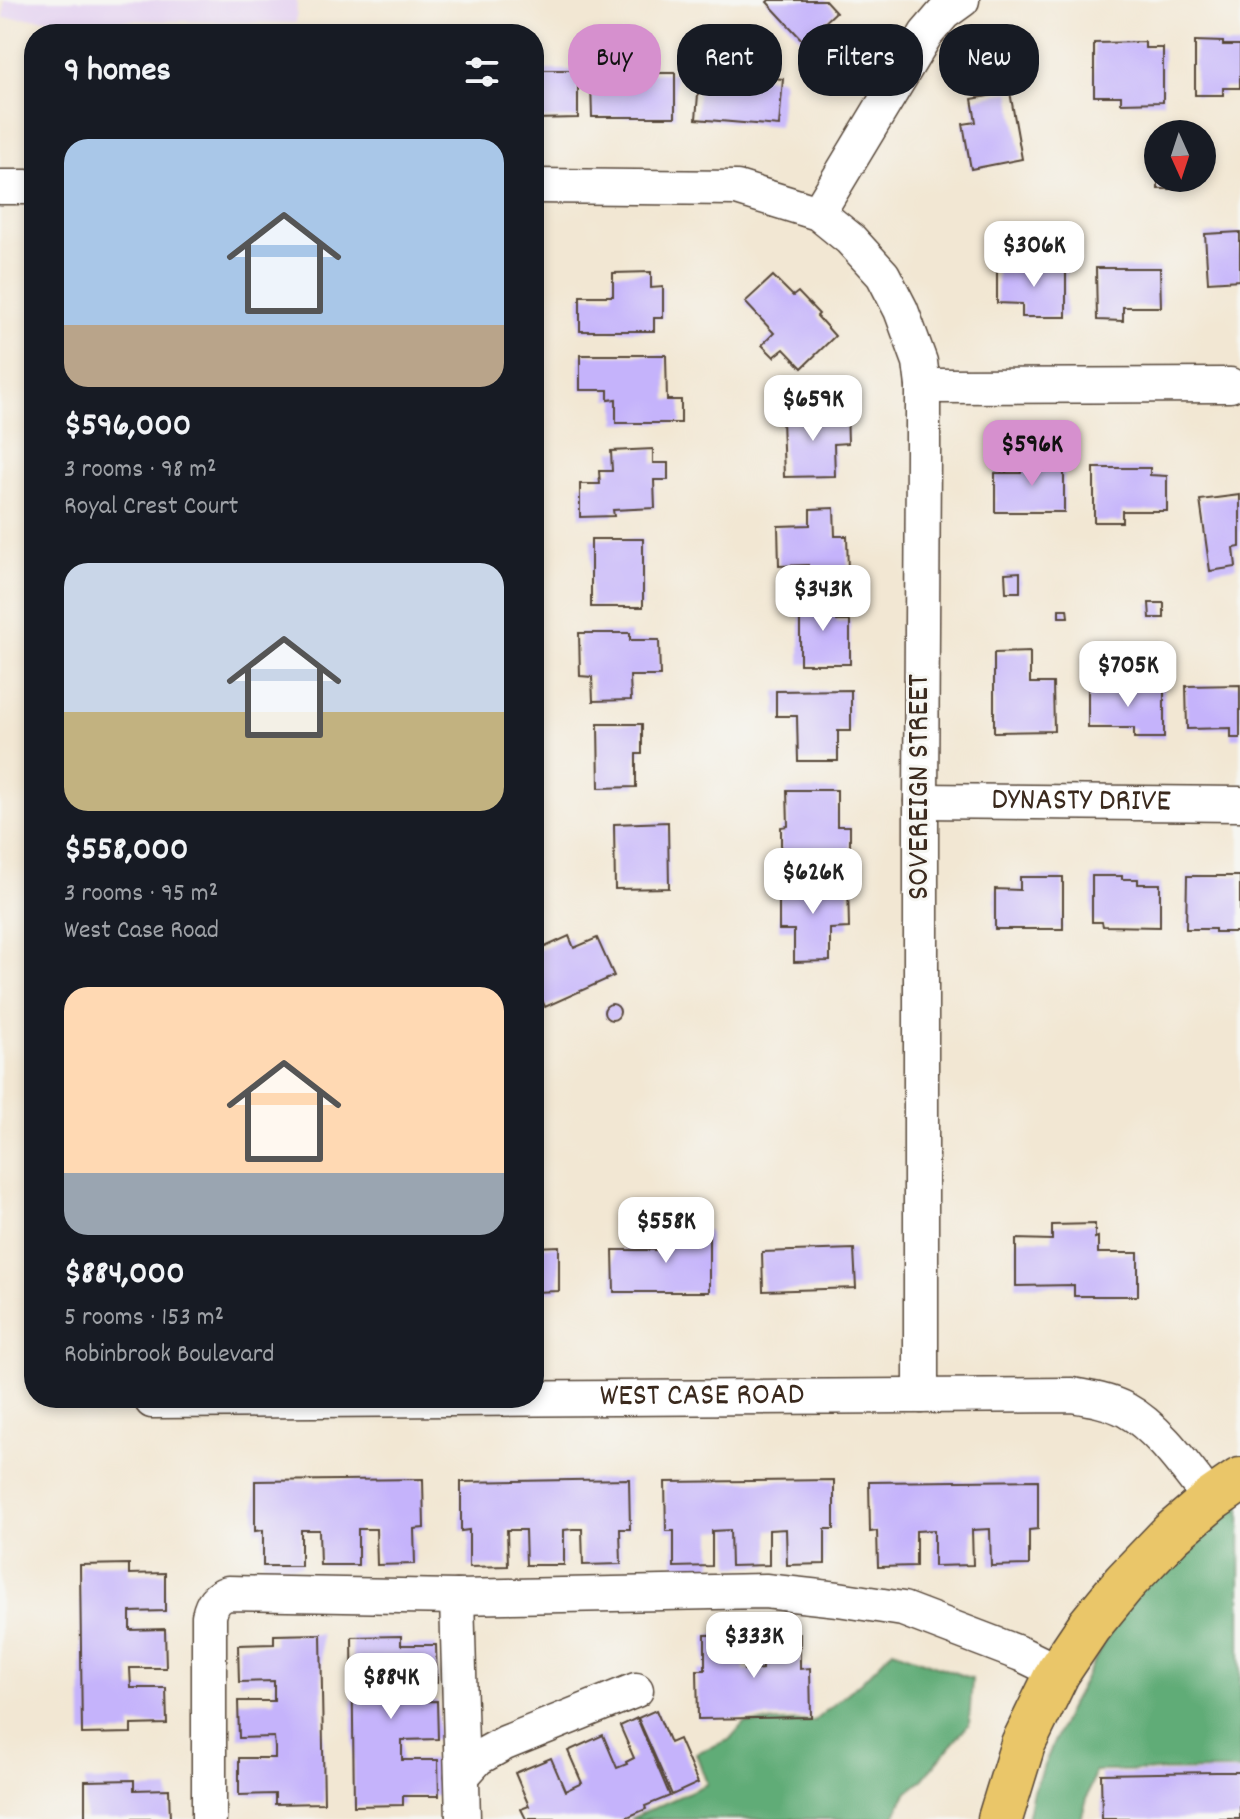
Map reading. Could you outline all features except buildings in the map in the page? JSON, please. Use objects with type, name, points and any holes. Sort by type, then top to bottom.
[{"type":"main road","name":"WEST CASE ROAD","points":[[1000,1819],[1023,1744],[1058,1672],[1089,1626],[1125,1582],[1171,1534],[1226,1490]]},
{"type":"street","points":[[544,186],[737,188],[818,213],[946,4]]},
{"type":"street","points":[[0,187],[24,187]]},
{"type":"street","name":"SOVEREIGN STREET","points":[[818,213],[850,239],[883,275],[901,310],[920,362],[923,386],[921,1396]]},
{"type":"street","points":[[923,386],[1230,385]]},
{"type":"street","name":"DYNASTY DRIVE","points":[[921,801],[1240,804]]},
{"type":"street","name":"WEST CASE ROAD","points":[[544,1398],[1072,1395],[1127,1410],[1226,1490]]},
{"type":"street","points":[[209,1819],[209,1616],[218,1597],[237,1592],[457,1597],[765,1591],[903,1609],[1021,1654],[1058,1672]]},
{"type":"street","points":[[457,1597],[463,1819]]},
{"type":"street","points":[[462,1776],[478,1758],[505,1743],[636,1690]]},
{"type":"shaded area","points":[[4,0],[297,0],[296,23],[4,18]]},
{"type":"green space","points":[[1240,1501],[1240,1770],[1095,1771],[1081,1819],[1027,1819],[1033,1791],[1066,1714],[1110,1632],[1149,1573]]},
{"type":"green space","points":[[893,1650],[972,1679],[969,1724],[921,1781],[906,1793],[893,1819],[630,1819],[707,1784],[696,1753],[729,1740],[744,1723],[814,1721],[861,1682]]}]
